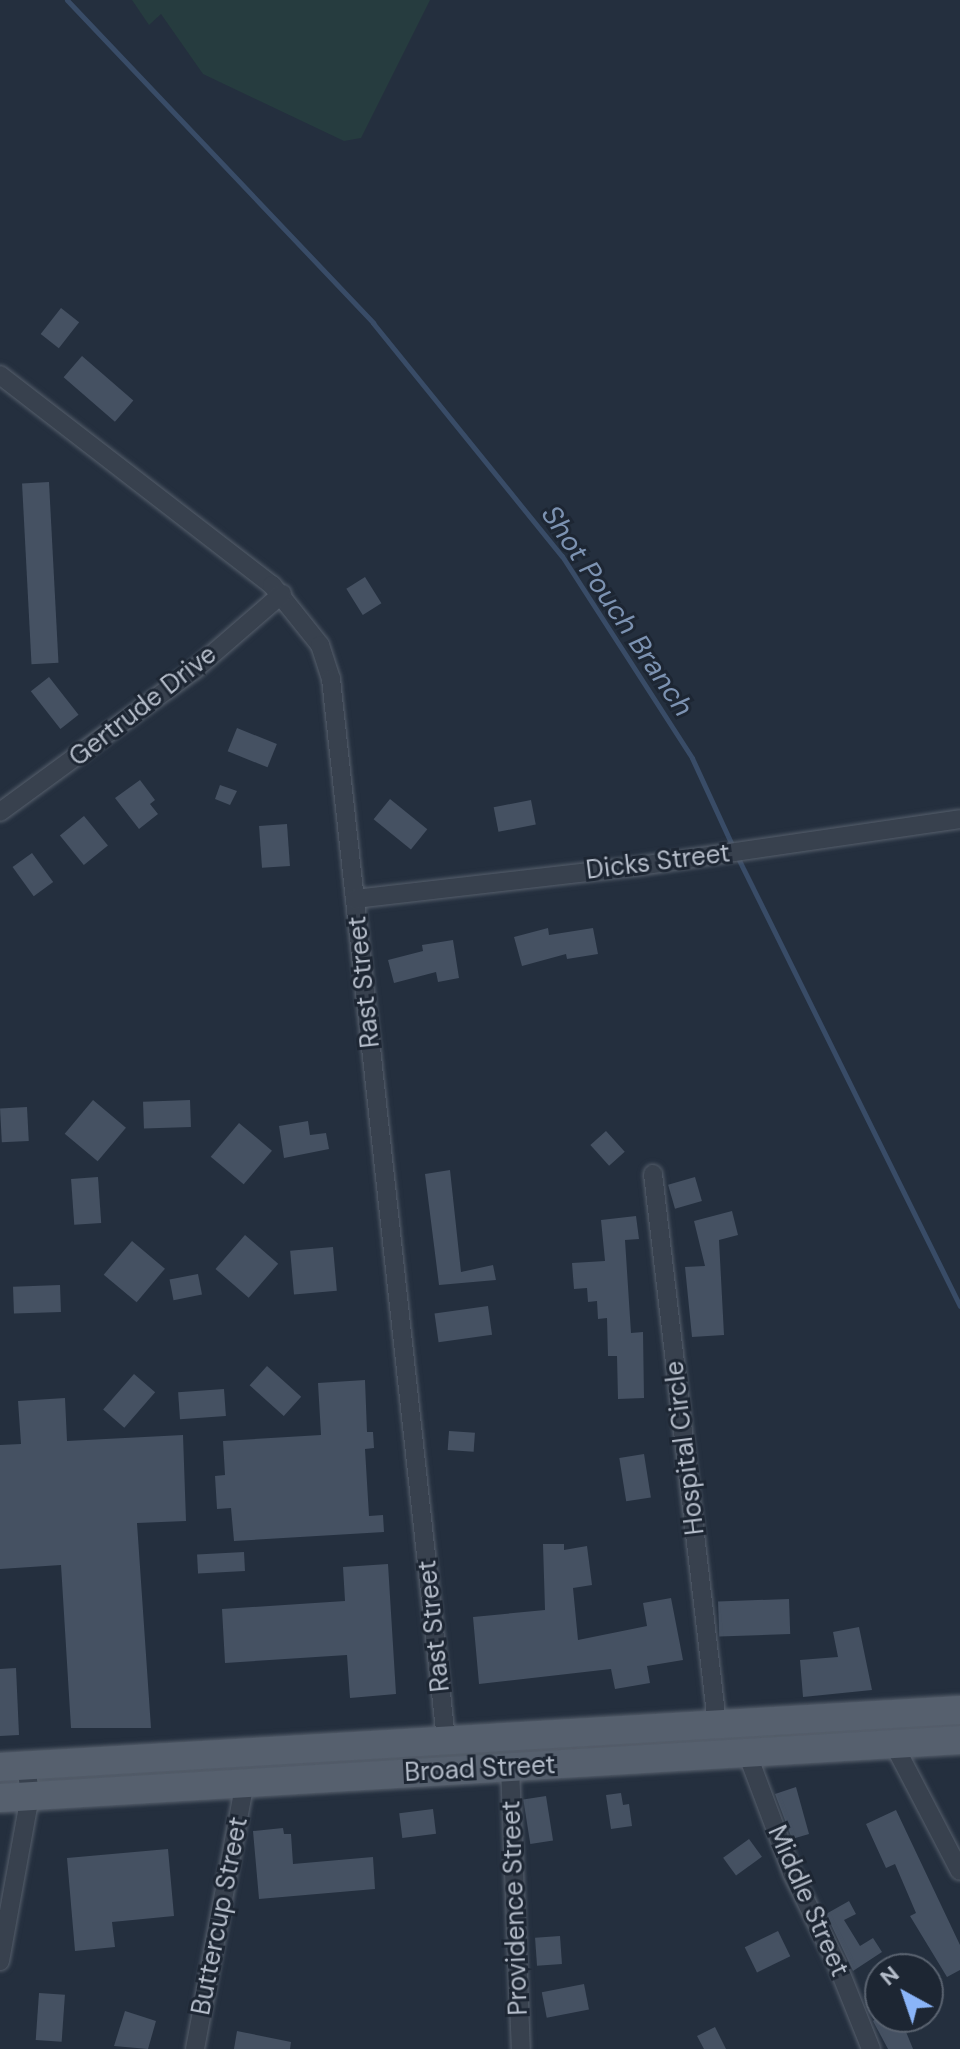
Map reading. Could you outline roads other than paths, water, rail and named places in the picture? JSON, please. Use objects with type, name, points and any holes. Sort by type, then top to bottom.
[{"type":"main road","name":"Broad Street","points":[[13,1766],[960,1710]]},
{"type":"main road","name":"Broad Street","points":[[0,1798],[960,1740]]},
{"type":"street","name":"Rast Street","points":[[0,375],[282,594],[311,628],[331,679],[446,1739]]},
{"type":"street","name":"Gertrude Drive","points":[[0,812],[193,671],[282,594]]},
{"type":"street","name":"Dicks Street","points":[[355,899],[694,858],[960,819]]},
{"type":"street","name":"Hospital Circle","points":[[653,1174],[717,1723]]},
{"type":"street","points":[[894,1745],[960,1871]]},
{"type":"street","name":"Middle Street","points":[[747,1753],[792,1873],[837,1964],[871,2049]]},
{"type":"street","points":[[0,1961],[30,1796],[13,1766]]},
{"type":"street","name":"Providence Street","points":[[510,1767],[521,2049]]},
{"type":"street","name":"Buttercup Street","points":[[195,2049],[245,1783]]},
{"type":"waterway","name":"Shot Pouch Branch","points":[[67,0],[373,323],[562,556],[692,758],[733,847]]},
{"type":"waterway","name":"Shot Pouch Branch","points":[[737,856],[960,1306]]}]
